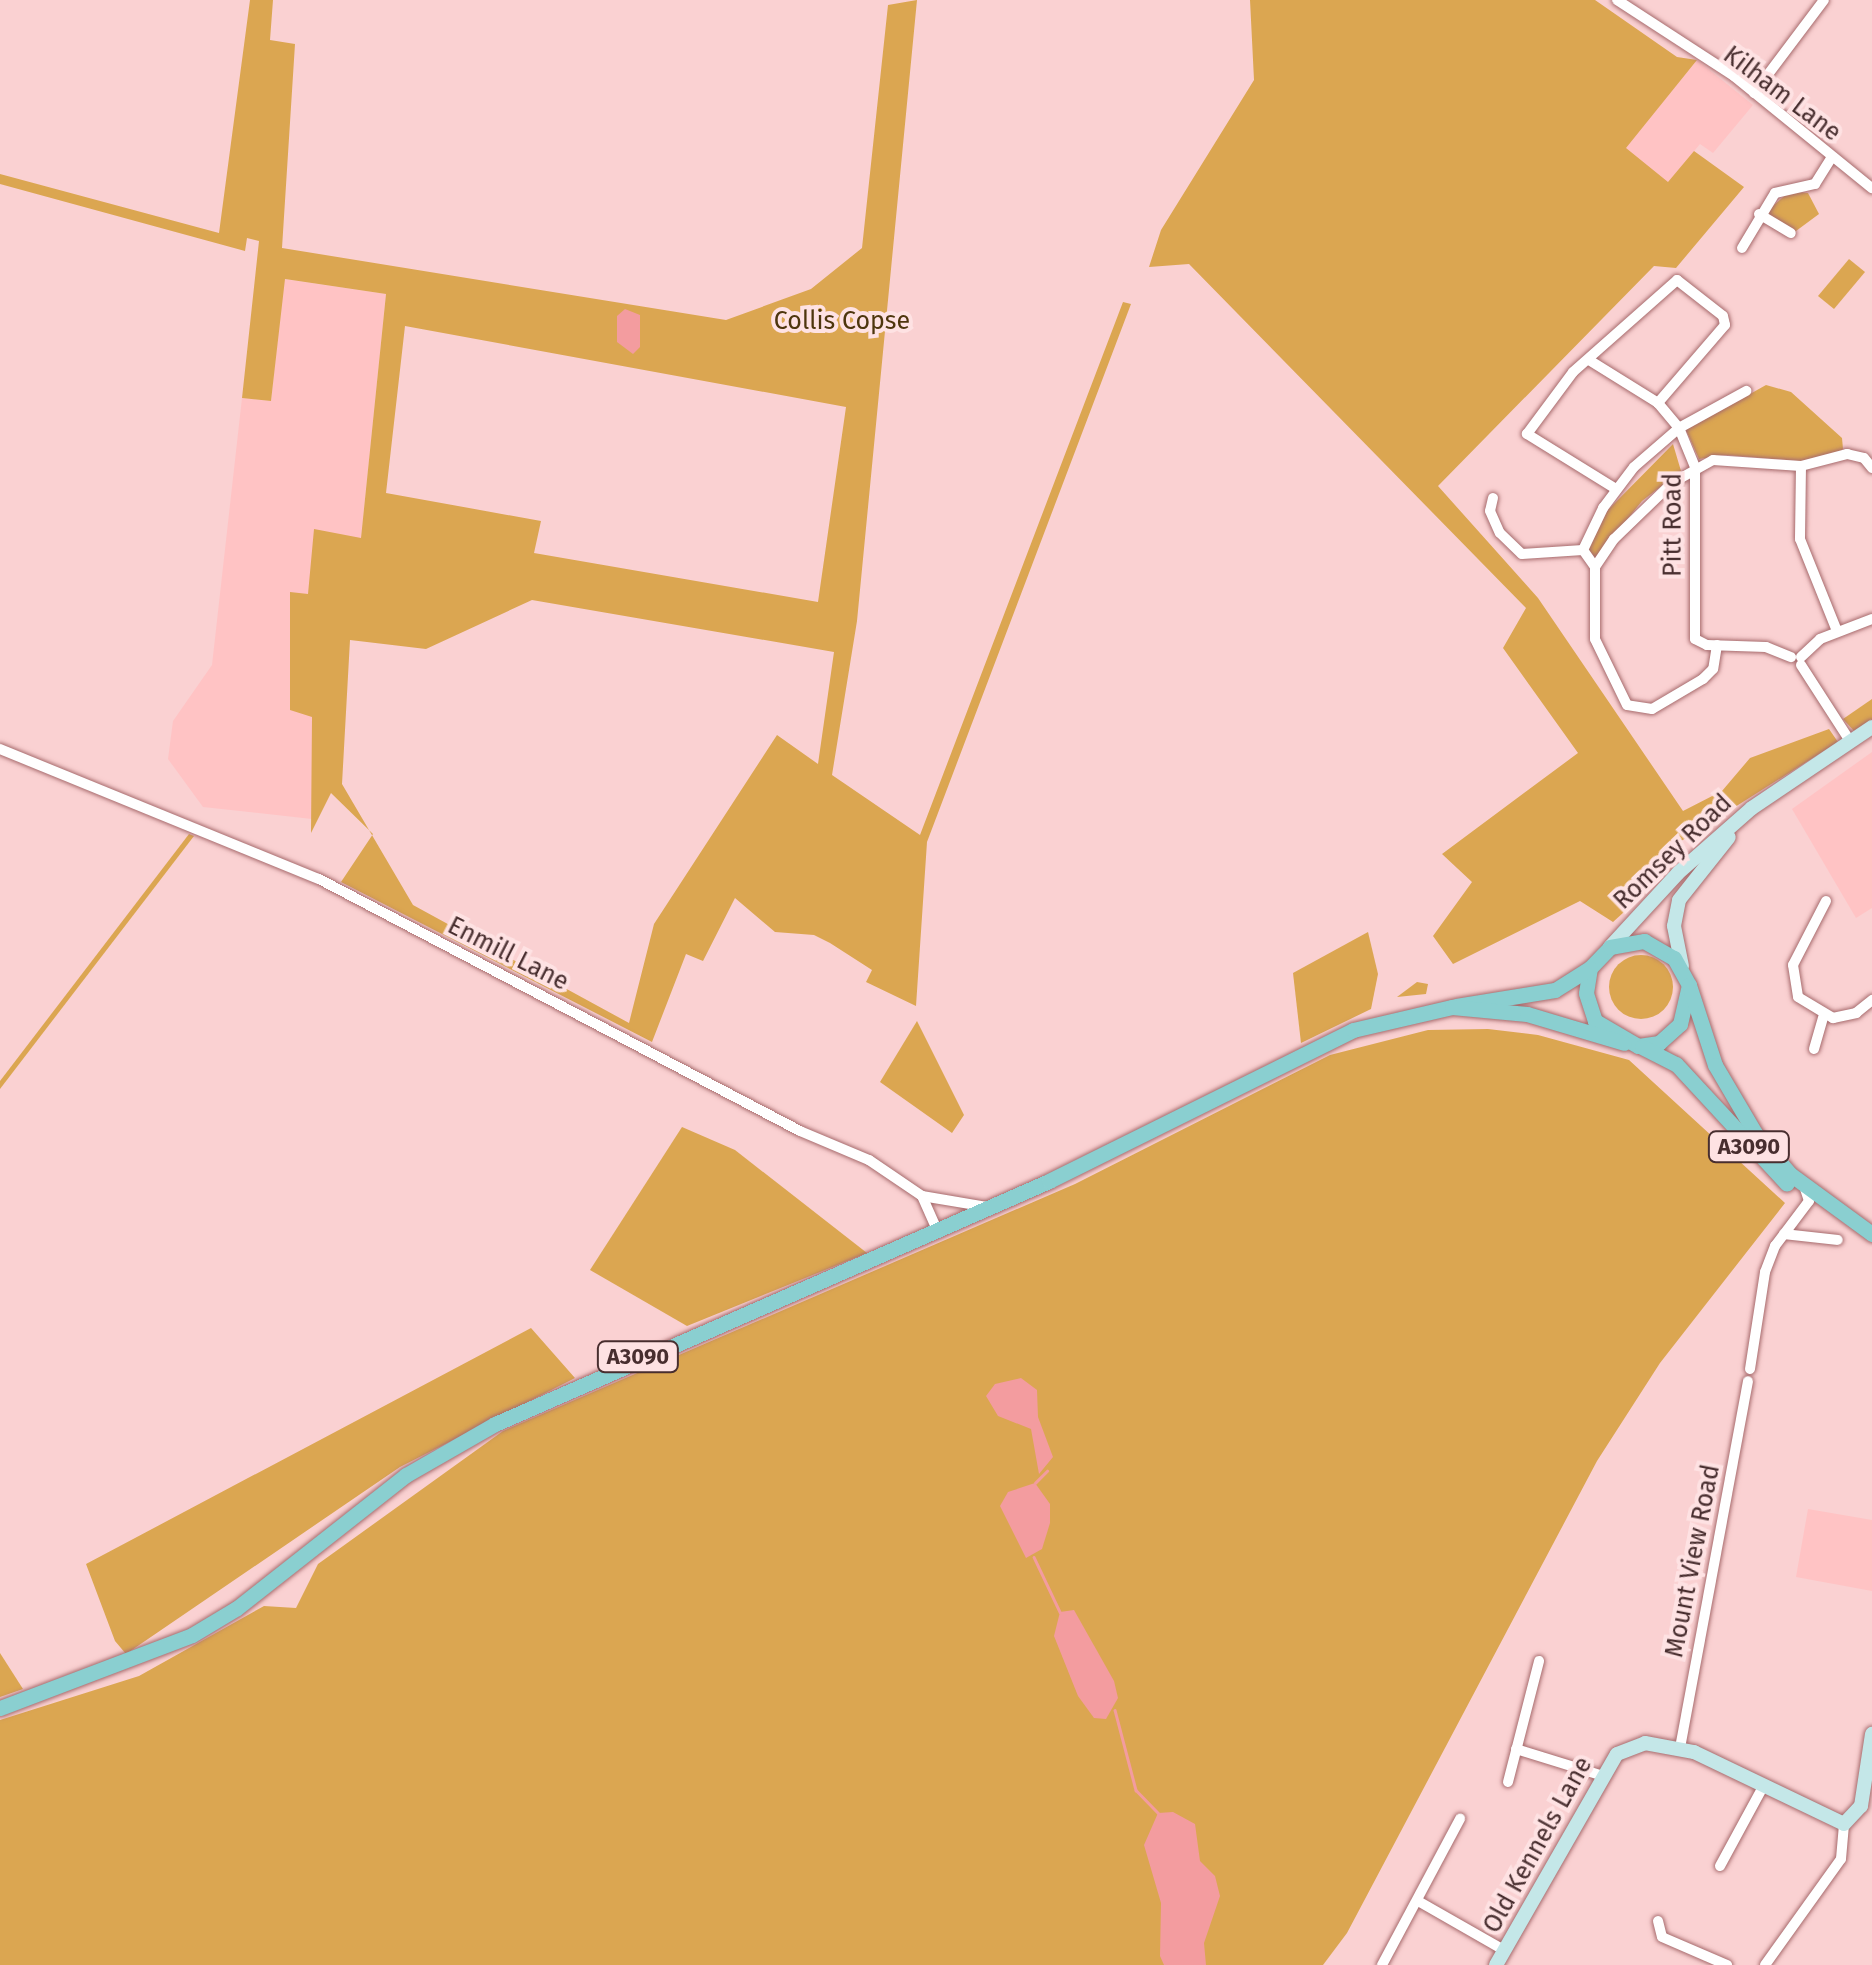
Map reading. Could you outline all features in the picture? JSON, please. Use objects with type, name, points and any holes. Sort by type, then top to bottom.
[{"type":"main road","points":[[1654,944],[1687,978],[1680,1024],[1659,1043],[1631,1044],[1596,1020],[1588,1005],[1590,968],[1610,947],[1654,944]]},
{"type":"main road","name":"A3090","points":[[0,1708],[192,1635],[237,1608],[406,1475],[496,1424],[988,1207],[1354,1030],[1474,999],[1546,992],[1590,968]]},
{"type":"main road","name":"A3090","points":[[1687,978],[1728,1092],[1790,1174],[1869,1230]]},
{"type":"main road","name":"A3090","points":[[1452,1007],[1527,1014],[1631,1044],[1676,1064],[1766,1166],[1809,1201],[1869,1230]]},
{"type":"street","name":"Kilham Lane","points":[[1617,0],[1754,92],[1872,188]]},
{"type":"street","points":[[1754,92],[1824,0]]},
{"type":"street","points":[[1742,248],[1759,214],[1780,190],[1814,184],[1832,158]]},
{"type":"street","points":[[1759,214],[1792,233]]},
{"type":"street","points":[[1616,489],[1528,434],[1542,409],[1670,281],[1686,282],[1724,326],[1658,403]]},
{"type":"street","name":"Pitt Road","points":[[1589,360],[1658,403],[1679,428],[1695,467],[1693,634],[1701,644],[1717,645]]},
{"type":"street","points":[[1583,550],[1616,489],[1679,428],[1746,391]]},
{"type":"street","points":[[1595,567],[1646,505],[1695,467],[1732,459],[1801,466],[1847,454],[1864,458],[1872,468]]},
{"type":"street","points":[[1801,466],[1800,539],[1837,630]]},
{"type":"street","points":[[1493,498],[1490,511],[1500,533],[1522,554],[1583,550]]},
{"type":"street","points":[[1583,550],[1595,567],[1595,639],[1627,705],[1652,709],[1703,679],[1713,669],[1717,645],[1766,647],[1798,660],[1850,741]]},
{"type":"street","points":[[1798,660],[1837,630],[1872,619]]},
{"type":"street","name":"Romsey Road","points":[[1610,947],[1678,873],[1774,795],[1872,727]]},
{"type":"street","name":"Enmill Lane","points":[[0,749],[319,879],[783,1123],[869,1160],[922,1196],[988,1207]]},
{"type":"street","name":"Romsey Road","points":[[1687,978],[1674,926],[1679,900],[1734,832],[1774,795]]},
{"type":"street","points":[[1826,901],[1797,952],[1792,978],[1803,1004],[1823,1017],[1856,1014],[1872,1000]]},
{"type":"street","points":[[1814,1050],[1823,1017]]},
{"type":"street","points":[[1750,1369],[1761,1288],[1782,1235],[1809,1201],[1790,1174]]},
{"type":"street","points":[[922,1196],[936,1228]]},
{"type":"street","points":[[1782,1235],[1838,1240]]},
{"type":"street","name":"Mount View Road","points":[[1680,1748],[1748,1382]]},
{"type":"street","points":[[1508,1782],[1539,1661]]},
{"type":"street","points":[[1765,1965],[1841,1858],[1844,1824],[1861,1806],[1872,1734]]},
{"type":"street","name":"Old Kennels Lane","points":[[1496,1965],[1600,1775],[1635,1745],[1680,1748],[1844,1824]]},
{"type":"street","points":[[1516,1749],[1600,1775]]},
{"type":"street","points":[[1720,1866],[1764,1785]]},
{"type":"street","points":[[1382,1965],[1460,1819]]},
{"type":"street","points":[[1418,1901],[1504,1950]]},
{"type":"street","points":[[1658,1920],[1662,1937]]},
{"type":"street","points":[[1649,1943],[1662,1937],[1726,1965]]},
{"type":"shaded area","points":[[1697,60],[1753,105],[1713,153],[1700,144],[1668,183],[1625,148]]},
{"type":"shaded area","points":[[284,279],[386,294],[361,538],[308,595],[290,593],[312,716],[312,819],[203,807],[168,759],[173,721],[212,665],[242,398],[271,401]]},
{"type":"shaded area","points":[[625,309],[640,315],[640,347],[633,354],[617,342],[617,316]]},
{"type":"shaded area","points":[[1872,752],[1872,908],[1856,918],[1792,809]]},
{"type":"shaded area","points":[[1021,1378],[1037,1390],[1038,1417],[1053,1457],[1039,1474],[1031,1429],[998,1416],[986,1396],[995,1384]]},
{"type":"shaded area","points":[[1035,1483],[1050,1504],[1050,1523],[1042,1549],[1026,1558],[1000,1506],[1008,1492]]},
{"type":"shaded area","points":[[1808,1509],[1872,1520],[1872,1591],[1796,1577]]},
{"type":"shaded area","points":[[1074,1610],[1114,1681],[1118,1698],[1106,1719],[1094,1718],[1078,1696],[1054,1636],[1060,1612]]},
{"type":"shaded area","points":[[1173,1812],[1195,1824],[1200,1861],[1215,1876],[1220,1896],[1204,1943],[1206,1965],[1164,1965],[1160,1956],[1161,1903],[1144,1845],[1158,1813]]},
{"type":"green space","name":"Collis Copse","points":[[250,0],[273,0],[270,40],[295,44],[282,248],[726,320],[811,289],[862,248],[888,5],[917,0],[857,621],[832,775],[920,835],[1123,302],[1131,304],[927,842],[916,1006],[866,982],[872,970],[830,943],[814,935],[775,932],[735,898],[703,961],[686,954],[652,1042],[341,882],[372,835],[413,905],[629,1023],[654,924],[777,735],[818,764],[834,652],[532,600],[426,649],[350,640],[342,784],[369,830],[331,793],[311,833],[312,717],[290,710],[290,592],[308,594],[314,529],[361,538],[386,294],[285,279],[271,401],[242,398],[259,241],[247,238],[245,251],[0,184],[0,174],[219,233]],"holes":[[[405,326],[846,407],[818,602],[534,553],[541,521],[386,493]]]},
{"type":"green space","points":[[1250,0],[1595,0],[1677,57],[1697,60],[1626,148],[1668,182],[1694,151],[1744,187],[1676,268],[1654,266],[1438,486],[1538,598],[1683,811],[1722,791],[1750,758],[1829,729],[1838,742],[1678,843],[1657,882],[1613,922],[1580,901],[1453,964],[1433,936],[1472,882],[1442,854],[1578,753],[1503,648],[1526,608],[1189,264],[1149,267],[1161,230],[1254,80]]},
{"type":"green space","points":[[1790,191],[1808,193],[1819,214],[1796,231],[1765,213]]},
{"type":"green space","points":[[1849,259],[1865,272],[1834,309],[1818,296]]},
{"type":"green space","points":[[1766,385],[1791,392],[1842,438],[1843,449],[1830,459],[1798,461],[1726,455],[1699,459],[1686,430]]},
{"type":"green space","points":[[1673,444],[1681,471],[1642,501],[1596,558],[1587,550],[1608,510]]},
{"type":"green space","points":[[1872,699],[1872,720],[1855,732],[1843,719]]},
{"type":"green space","points":[[189,834],[194,836],[0,1089],[0,1081]]},
{"type":"green space","points":[[1368,932],[1378,974],[1371,1009],[1301,1043],[1293,973]]},
{"type":"green space","points":[[1641,955],[1663,965],[1673,987],[1663,1009],[1641,1019],[1619,1009],[1609,987],[1619,965]]},
{"type":"green space","points":[[1417,982],[1428,984],[1426,994],[1397,997]]},
{"type":"green space","points":[[917,1021],[964,1115],[952,1133],[880,1082]]},
{"type":"green space","points":[[1488,1029],[1538,1035],[1629,1060],[1785,1203],[1660,1363],[1597,1461],[1347,1933],[1323,1965],[0,1965],[0,1720],[139,1676],[264,1606],[296,1608],[318,1564],[503,1431],[1075,1184],[1330,1055],[1428,1030]]},
{"type":"green space","points":[[682,1127],[735,1150],[867,1253],[687,1326],[590,1270]]},
{"type":"green space","points":[[531,1328],[575,1378],[400,1467],[126,1654],[115,1641],[86,1564]]},
{"type":"green space","points":[[0,1653],[23,1689],[0,1697]]},
{"type":"waterway","points":[[1035,1483],[1047,1471]]},
{"type":"waterway","points":[[1034,1557],[1060,1612]]},
{"type":"waterway","points":[[1115,1710],[1136,1790],[1158,1813]]}]
